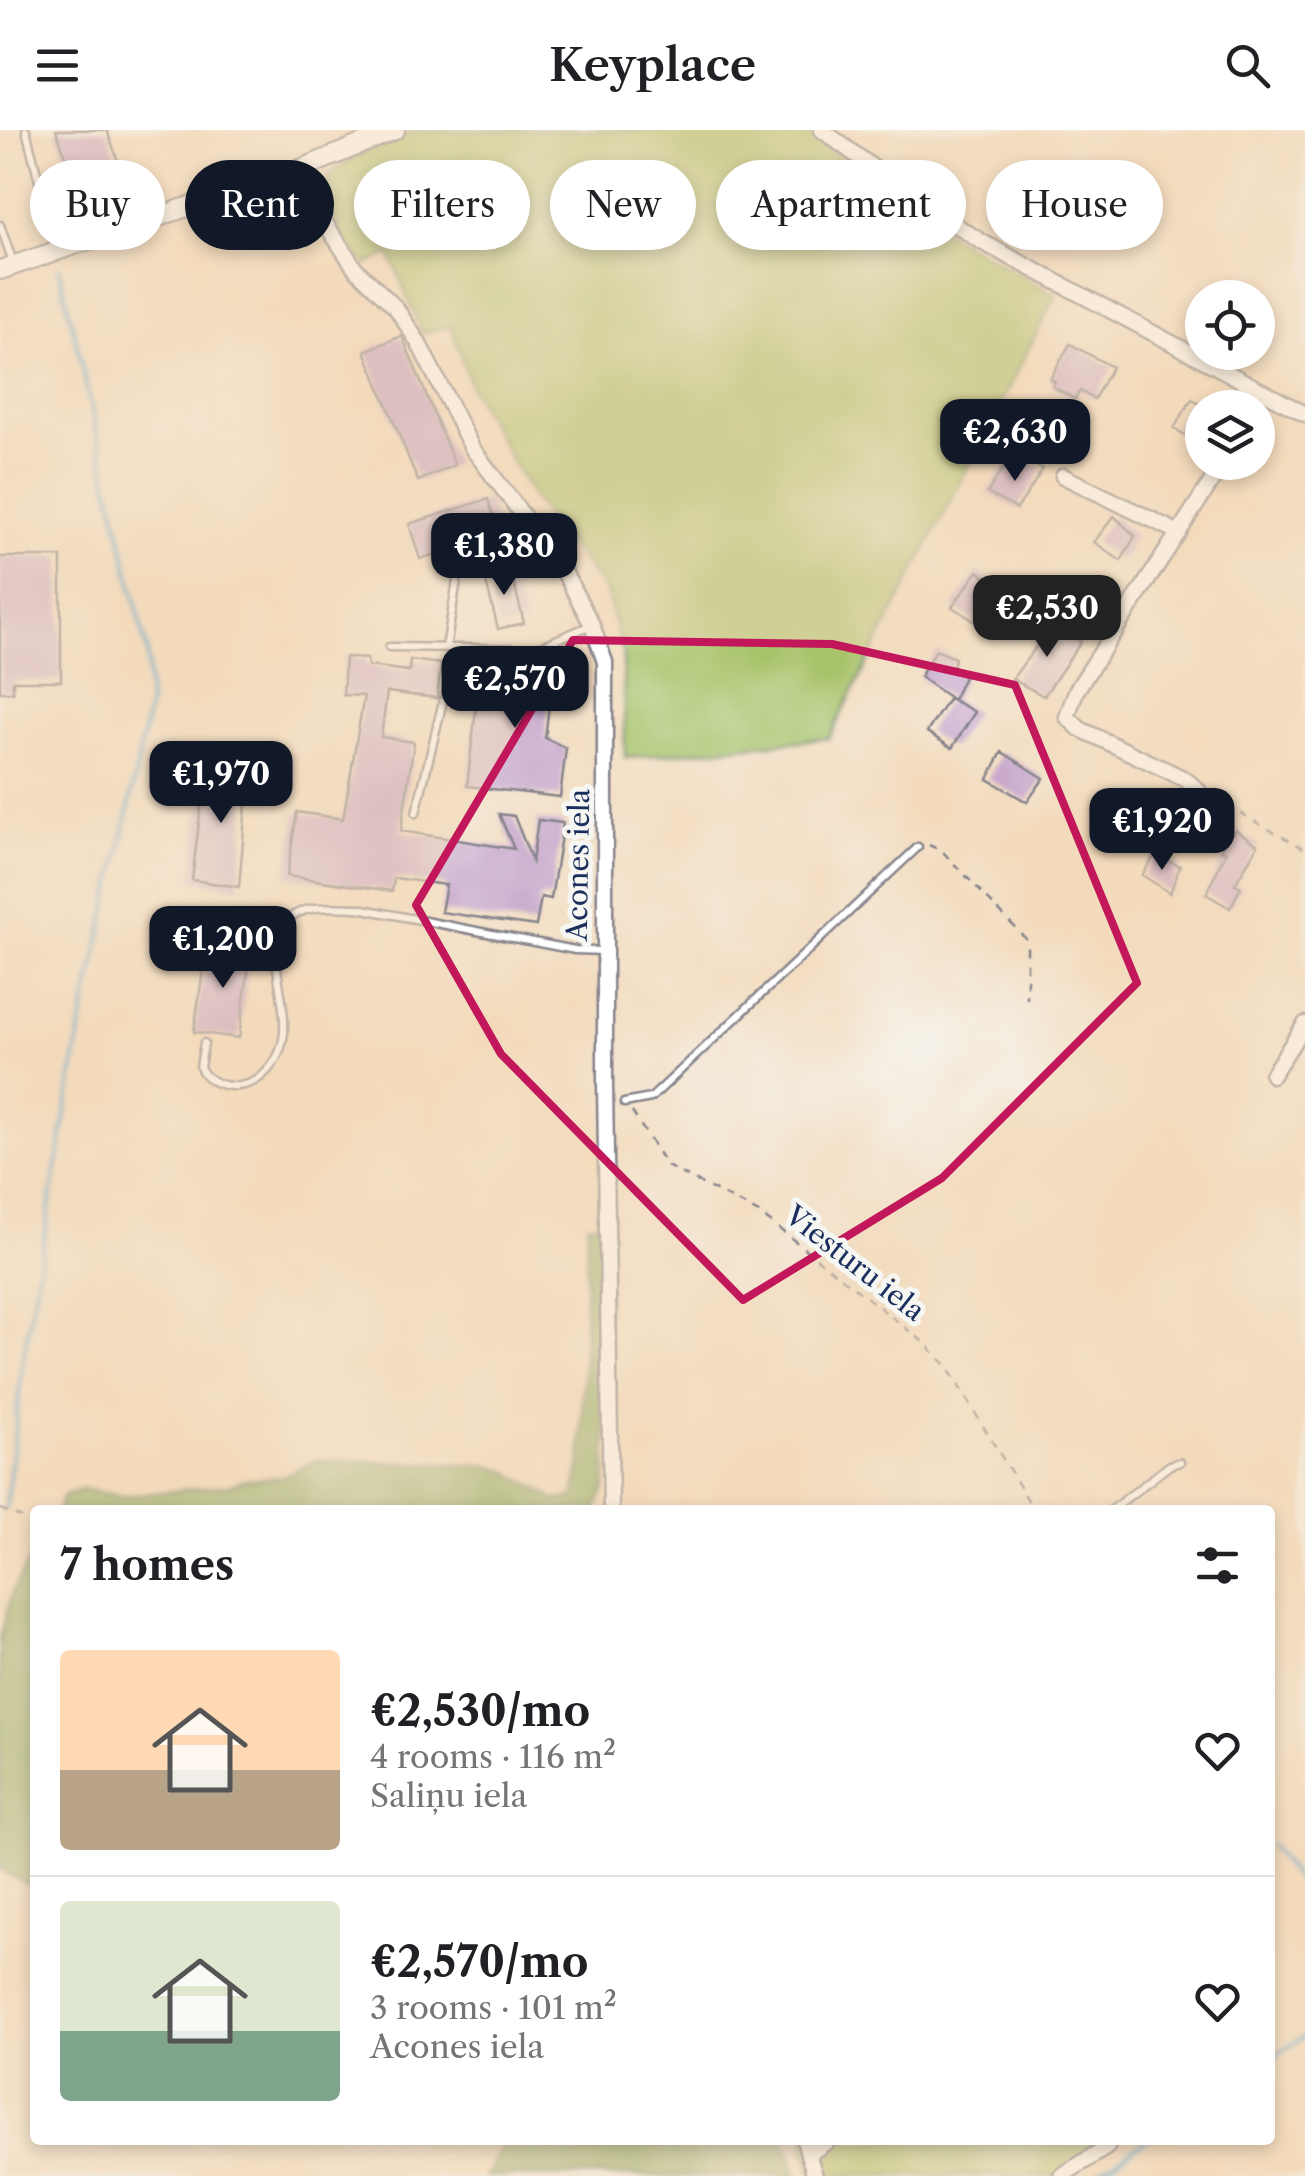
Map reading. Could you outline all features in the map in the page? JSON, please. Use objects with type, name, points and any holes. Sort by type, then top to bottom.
[{"type":"street","points":[[323,160],[395,130]]},
{"type":"street","points":[[822,130],[925,206],[982,242],[1258,390]]},
{"type":"street","name":"Acones iela","points":[[334,236],[355,268],[396,308],[418,342],[472,448],[560,566],[592,625],[605,662],[608,681],[604,951],[598,1084],[612,1505]]},
{"type":"street","points":[[6,266],[53,250]]},
{"type":"street","points":[[1275,399],[1305,414]]},
{"type":"street","points":[[1063,476],[1179,534]]},
{"type":"street","points":[[1198,790],[1185,779],[1080,730],[1067,717],[1076,691],[1213,480]]},
{"type":"street","points":[[1272,1076],[1305,1024]]},
{"type":"street","points":[[806,2147],[815,2176]]},
{"type":"street","points":[[1061,2176],[1107,2147]]},
{"type":"lane","points":[[26,130],[33,160]]},
{"type":"lane","points":[[0,225],[6,266]]},
{"type":"lane","points":[[446,648],[458,574]]},
{"type":"lane","points":[[389,647],[534,649],[592,625]]},
{"type":"lane","points":[[416,813],[443,701],[471,648]]},
{"type":"lane","points":[[624,1102],[651,1098],[918,847]]},
{"type":"lane","points":[[204,1043],[200,1067],[207,1078],[220,1083],[232,1086],[255,1082],[273,1065],[282,1040],[284,1013],[277,937],[288,918],[302,912],[358,908],[575,950],[604,951]]},
{"type":"lane","points":[[1118,1505],[1170,1465],[1180,1462]]},
{"type":"path","points":[[1198,790],[1305,848]]},
{"type":"path","points":[[918,847],[930,845],[942,851],[1027,940],[1026,999]]},
{"type":"path","name":"Viesturu iela","points":[[624,1102],[667,1166],[759,1213],[920,1340],[946,1365],[1031,1505]]},
{"type":"path","points":[[0,1509],[30,1521]]},
{"type":"highlighted area","points":[[573,640],[832,644],[1015,685],[1137,983],[942,1178],[743,1300],[501,1054],[416,905]]},
{"type":"green space","points":[[416,130],[803,130],[844,160],[716,160],[716,250],[966,250],[966,244],[1056,295],[829,738],[625,758],[623,655],[606,591],[534,500],[472,391],[451,326],[422,333],[390,254],[367,264],[352,250],[344,238],[334,216],[334,171],[353,159]]},
{"type":"green space","points":[[608,1220],[606,1486],[598,1505],[59,1505],[62,1497],[82,1489],[123,1496],[228,1485],[245,1479],[281,1477],[317,1460],[489,1466],[507,1471],[556,1500],[574,1497],[581,1461],[587,1224]]},
{"type":"green space","points":[[30,1558],[30,1886],[0,1870],[0,1639],[12,1592]]},
{"type":"green space","points":[[502,2145],[787,2145],[797,2176],[485,2176]]},
{"type":"green space","points":[[804,2145],[1107,2147],[1061,2176],[814,2176]]},
{"type":"building","points":[[56,130],[107,130],[118,160],[67,160]]},
{"type":"building","points":[[402,336],[455,465],[418,481],[365,351]]},
{"type":"building","points":[[1070,344],[1112,367],[1094,399],[1080,391],[1075,399],[1052,386],[1055,381],[1050,379]]},
{"type":"building","points":[[1185,410],[1185,435],[1174,428]]},
{"type":"building","points":[[1026,461],[1043,469],[1017,509],[987,493],[1006,464],[1019,473]]},
{"type":"building","points":[[488,499],[499,534],[420,559],[409,524]]},
{"type":"building","points":[[1114,516],[1135,536],[1121,561],[1094,542]]},
{"type":"building","points":[[0,557],[61,557],[61,681],[13,681],[13,692],[0,692]]},
{"type":"building","points":[[510,567],[524,623],[498,629],[484,574]]},
{"type":"building","points":[[978,571],[1007,596],[987,629],[952,607]]},
{"type":"building","points":[[1054,623],[1081,642],[1044,696],[1012,679]]},
{"type":"building","points":[[936,650],[955,658],[953,668],[964,677],[953,700],[920,677]]},
{"type":"building","points":[[345,657],[367,659],[368,666],[409,671],[410,660],[441,664],[437,698],[387,692],[381,737],[414,742],[401,831],[514,849],[499,814],[514,816],[532,861],[538,820],[563,823],[551,899],[541,897],[536,926],[441,912],[446,885],[394,878],[392,891],[287,876],[297,812],[343,819],[364,696],[343,695]]},
{"type":"building","points":[[482,658],[554,666],[545,738],[566,748],[560,797],[467,786]]},
{"type":"building","points":[[949,698],[975,712],[952,748],[927,732]]},
{"type":"building","points":[[1002,752],[1044,778],[1027,802],[988,779]]},
{"type":"building","points":[[206,765],[249,770],[239,887],[192,880]]},
{"type":"building","points":[[1125,796],[1151,810],[1137,833],[1109,822]]},
{"type":"building","points":[[1236,830],[1258,845],[1235,884],[1241,887],[1230,908],[1206,894],[1226,852],[1221,850],[1223,843]]},
{"type":"building","points":[[1155,855],[1180,866],[1170,893],[1142,875]]},
{"type":"building","points":[[207,943],[251,949],[239,1038],[194,1032]]},
{"type":"waterway","points":[[6,1509],[23,1359],[82,1020],[149,704],[147,651],[59,268]]},
{"type":"waterway","points":[[1275,1852],[1305,1891]]},
{"type":"waterway","points":[[1275,2056],[1305,2036]]},
{"type":"waterway","points":[[1092,2176],[1139,2145]]}]
